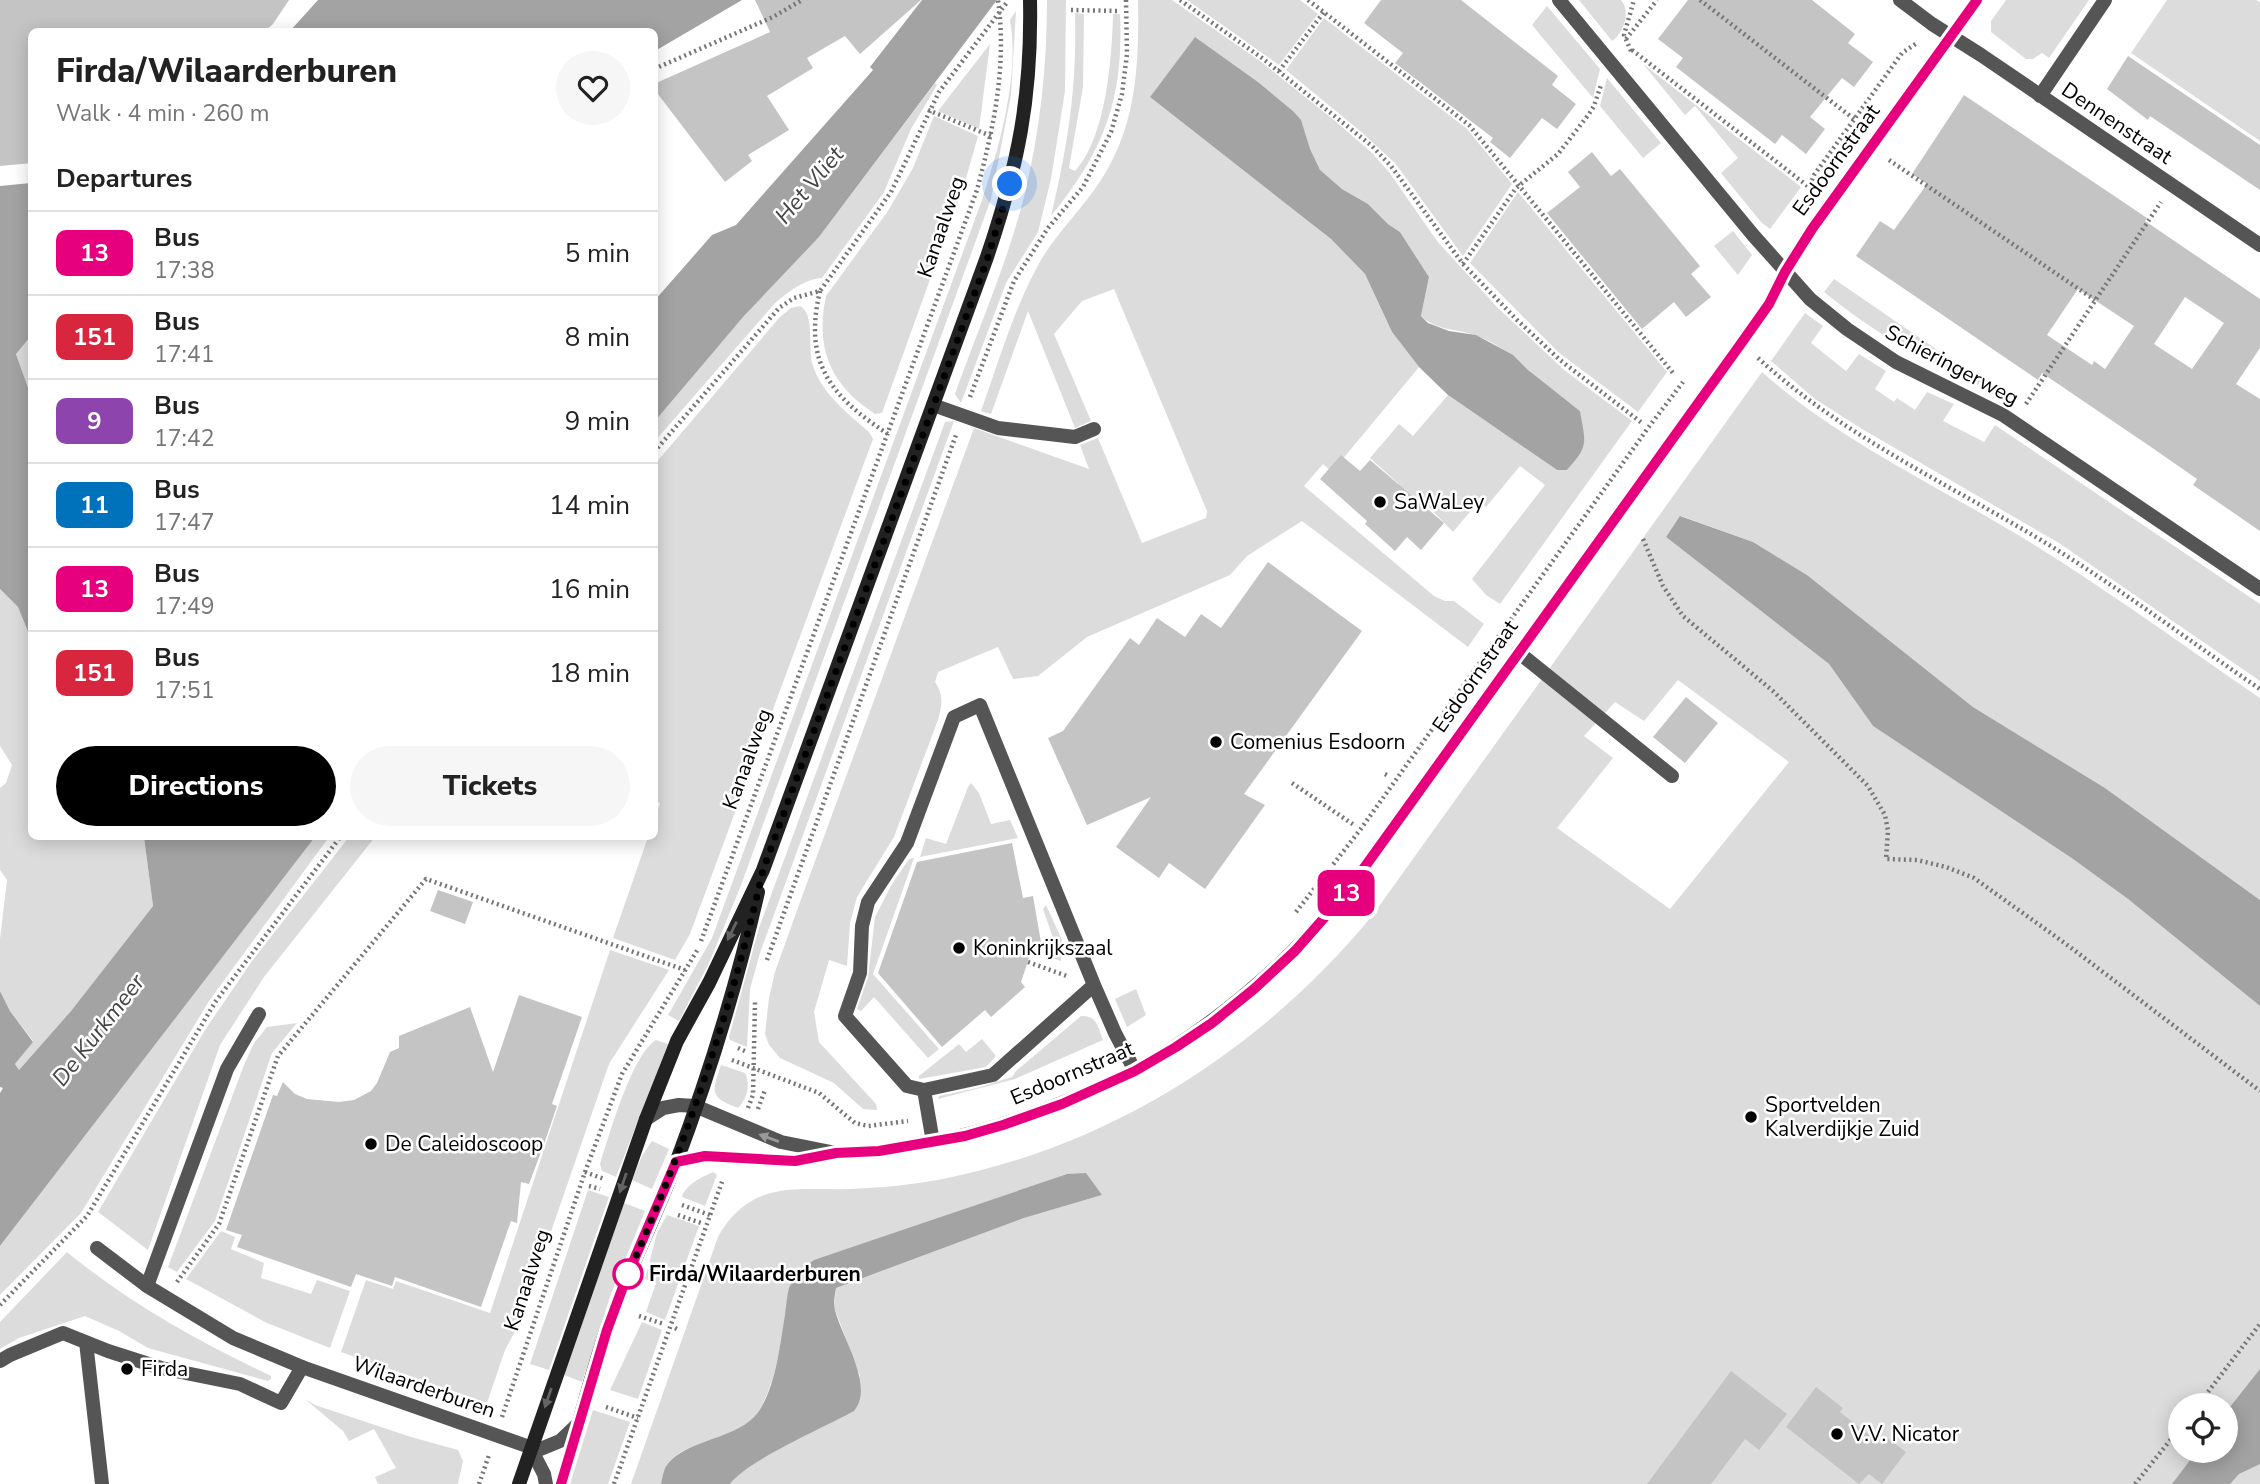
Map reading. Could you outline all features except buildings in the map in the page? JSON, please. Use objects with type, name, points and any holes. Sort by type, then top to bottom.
[{"type":"main road","points":[[519,1484],[646,1119],[677,1041],[709,983],[763,870],[988,257],[1017,159],[1027,98],[1030,0]]},
{"type":"main road","points":[[561,1484],[607,1330],[676,1162],[695,1106],[746,945],[763,870]]},
{"type":"street","name":"Schieringerweg","points":[[1559,0],[1810,299],[1896,362],[2003,415],[2260,589]]},
{"type":"street","name":"Dennenstraat","points":[[1900,0],[2260,245]]},
{"type":"street","name":"Esdoornstraat","points":[[676,1162],[705,1156],[795,1161],[836,1153],[879,1151],[933,1142],[1003,1125],[1062,1104],[1135,1071],[1212,1023],[1254,989],[1314,931],[1346,893],[1769,304],[1812,229],[1978,0]]},
{"type":"street","points":[[2040,96],[2105,0]]},
{"type":"street","points":[[933,405],[998,428],[1075,436],[1094,429]]},
{"type":"street","points":[[1518,652],[1672,776]]},
{"type":"street","points":[[1094,985],[993,1075],[924,1090],[907,1086],[845,1016],[860,973],[862,926],[868,902],[907,843],[954,717],[980,705],[1094,985],[1135,1071]]},
{"type":"street","points":[[147,1286],[227,1069],[259,1014]]},
{"type":"street","points":[[924,1090],[933,1142]]},
{"type":"street","name":"Esdoornstraat","points":[[646,1119],[663,1108],[695,1106],[781,1142],[836,1153]]},
{"type":"street","name":"Wilaarderburen","points":[[97,1248],[147,1286],[233,1338],[302,1367],[496,1434],[531,1449]]},
{"type":"street","points":[[0,1361],[10,1354],[63,1333],[161,1368],[240,1384],[281,1402],[302,1367]]},
{"type":"street","points":[[86,1342],[102,1484]]},
{"type":"street","points":[[531,1449],[550,1447],[580,1422]]},
{"type":"street","points":[[531,1449],[544,1474],[546,1484]]},
{"type":"path","points":[[658,67],[773,17],[802,0]]},
{"type":"path","name":"Kanaalweg","points":[[479,1484],[585,1172],[622,1074],[697,950],[709,921],[977,190],[991,136],[1002,69],[1002,30],[998,0]]},
{"type":"path","points":[[888,434],[841,398],[819,361],[814,316],[820,291],[891,192],[928,110],[939,93],[1009,0]]},
{"type":"path","points":[[766,962],[1014,281],[1048,228],[1083,187],[1111,132],[1122,94],[1127,54],[1126,0]]},
{"type":"path","points":[[1180,0],[1279,71],[1357,133],[1391,166],[1463,264],[1516,319],[1560,360],[1642,423]]},
{"type":"path","points":[[1308,0],[1469,125],[1673,373]]},
{"type":"path","points":[[1634,0],[1624,35],[1632,50],[1809,187],[1814,175],[1902,53],[1920,41]]},
{"type":"path","points":[[1626,39],[1657,0]]},
{"type":"path","points":[[1700,0],[1854,120]]},
{"type":"path","points":[[1071,10],[1120,11]]},
{"type":"path","points":[[1279,71],[1324,12]]},
{"type":"path","points":[[1625,57],[1632,50]]},
{"type":"path","points":[[1463,264],[1519,186],[1558,154],[1589,114],[1604,75]]},
{"type":"path","points":[[928,110],[991,136]]},
{"type":"path","points":[[1894,164],[2095,300]]},
{"type":"path","points":[[2030,398],[2158,206]]},
{"type":"path","points":[[658,447],[779,308],[794,298],[820,291]]},
{"type":"path","points":[[1758,358],[1828,415],[2063,554],[2260,689]]},
{"type":"path","name":"Esdoornstraat","points":[[1294,915],[1360,830],[1594,504]]},
{"type":"path","points":[[1643,539],[1663,586],[1683,616],[1773,691],[1868,786],[1885,815],[1888,831],[1886,859],[1917,860],[1974,878],[2260,1091]]},
{"type":"path","points":[[1292,783],[1354,825]]},
{"type":"path","points":[[0,1306],[87,1216],[216,1001],[338,840]]},
{"type":"path","points":[[182,1276],[219,1224],[278,1056],[426,879],[685,970]]},
{"type":"path","points":[[1028,962],[1094,985]]},
{"type":"path","points":[[742,1126],[753,1095],[755,1001]]},
{"type":"path","points":[[755,1068],[819,1093],[855,1123],[868,1126],[929,1118]]},
{"type":"path","points":[[758,1111],[765,1090]]},
{"type":"path","points":[[614,1484],[731,1156]]},
{"type":"path","points":[[670,1213],[701,1223]]},
{"type":"path","points":[[639,1315],[664,1324]]},
{"type":"path","points":[[2207,1393],[2260,1324]]},
{"type":"path","points":[[2135,1484],[2168,1443]]},
{"type":"shaded area","points":[[1047,0],[1066,0],[1065,91],[1051,179],[1038,232],[1006,283],[961,403],[955,394],[1009,247],[1030,173],[1042,99]]},
{"type":"shaded area","points":[[1138,0],[1172,0],[1260,61],[1334,120],[1372,153],[1389,172],[1437,241],[1496,306],[1563,369],[1632,421],[1500,604],[1486,595],[1472,579],[1545,485],[1520,466],[1486,507],[1479,501],[1453,532],[1428,506],[1425,509],[1370,458],[1399,424],[1413,436],[1448,395],[1557,470],[1567,470],[1580,411],[1498,346],[1470,334],[1434,325],[1421,316],[1429,277],[1400,232],[1368,204],[1342,189],[1319,170],[1293,111],[1195,37],[1150,97],[1331,239],[1365,274],[1392,332],[1419,367],[1332,472],[1323,464],[1304,486],[1434,596],[1445,601],[1454,601],[1484,624],[1468,647],[1302,521],[1247,556],[1230,575],[1087,637],[1038,676],[1013,679],[998,647],[938,672],[935,682],[941,700],[938,720],[894,837],[857,897],[850,923],[847,966],[829,960],[814,1012],[819,1042],[876,1104],[877,1110],[863,1109],[834,1083],[780,1058],[769,1045],[765,1034],[769,998],[775,972],[800,902],[974,428],[1089,469],[1080,445],[1098,438],[1142,543],[1206,518],[1207,511],[1114,289],[1082,301],[1054,334],[1091,421],[1075,428],[1028,311],[991,414],[981,411],[1012,322],[1035,271],[1049,247],[1101,180],[1122,138],[1129,115],[1136,70]]},
{"type":"shaded area","points":[[1187,0],[1300,0],[1318,14],[1279,65]]},
{"type":"shaded area","points":[[1579,0],[1621,0],[1626,16],[1623,27],[1612,41]]},
{"type":"shaded area","points":[[2006,0],[2089,0],[2049,58],[2042,53],[2033,59],[2026,59],[1991,32],[1991,21]]},
{"type":"shaded area","points":[[2167,0],[2260,2],[2260,141],[2131,53]]},
{"type":"shaded area","points":[[1547,6],[1600,69],[1593,98],[1532,25]]},
{"type":"shaded area","points":[[1016,11],[1011,95],[991,199],[740,888],[709,963],[679,1021],[668,1015],[712,938],[982,200],[1006,111],[1012,64],[1010,20]]},
{"type":"shaded area","points":[[1075,13],[1084,14],[1083,87],[1069,168],[1075,171],[1094,139],[1100,118],[1109,74],[1113,14],[1120,14],[1118,72],[1114,98],[1097,146],[1085,169],[1051,216],[1070,116]]},
{"type":"shaded area","points":[[1324,18],[1467,129],[1512,184],[1463,256],[1395,163],[1286,70]]},
{"type":"shaded area","points":[[990,44],[979,129],[938,111]]},
{"type":"shaded area","points":[[1643,64],[1801,187],[1770,229],[1761,222],[1721,173],[1738,158],[1695,106],[1685,115]]},
{"type":"shaded area","points":[[1607,78],[1661,143],[1643,158],[1600,106]]},
{"type":"shaded area","points":[[935,83],[937,85],[911,129],[884,192],[822,278],[803,283],[775,303],[658,438],[658,417],[744,316],[819,237]]},
{"type":"shaded area","points":[[934,116],[978,136],[965,182],[882,413],[875,414],[847,391],[830,364],[823,332],[826,296],[888,211],[913,168]]},
{"type":"shaded area","points":[[1518,192],[1667,372],[1638,412],[1558,352],[1470,263]]},
{"type":"shaded area","points":[[1733,231],[1752,255],[1738,275],[1714,246]]},
{"type":"shaded area","points":[[1834,279],[1981,380],[1978,385],[1898,344],[1861,320],[1824,292]]},
{"type":"shaded area","points":[[800,306],[808,316],[812,363],[821,384],[873,439],[690,934],[675,960],[613,938],[647,840],[658,840],[658,460],[779,318],[791,308]]},
{"type":"shaded area","points":[[1805,313],[1823,326],[1811,343],[1846,371],[1859,354],[1886,371],[1875,389],[1894,402],[1897,398],[1915,410],[1927,392],[1954,404],[1943,421],[1984,442],[1995,425],[2260,604],[2260,681],[2059,543],[1815,399],[1771,361]]},
{"type":"shaded area","points":[[28,340],[28,388],[16,354]]},
{"type":"shaded area","name":"Sportvelden Kalverdijkje Zuid","points":[[1762,372],[1820,418],[1883,458],[2045,551],[2260,698],[2260,900],[2105,788],[1973,707],[1807,575],[1753,542],[1681,516],[1666,537],[1829,664],[1873,726],[2073,859],[2128,899],[2260,1006],[2260,1484],[730,1484],[737,1475],[860,1376],[834,1307],[836,1288],[1024,1218],[1102,1195],[1067,1174],[942,1217],[790,1287],[774,1374],[762,1405],[754,1417],[733,1431],[694,1446],[672,1459],[665,1468],[661,1484],[631,1484],[718,1237],[731,1217],[743,1207],[756,1198],[784,1190],[872,1188],[943,1179],[1006,1163],[1066,1142],[1124,1116],[1180,1085],[1233,1049],[1329,964],[1372,916]],"holes":[[[1678,680],[1789,762],[1670,909],[1557,828],[1613,758],[1584,736],[1615,702],[1644,721]]]},
{"type":"shaded area","points":[[954,421],[760,953],[750,989],[747,1047],[730,1040],[729,1037],[759,928],[945,422]]},
{"type":"shaded area","points":[[0,589],[18,607],[28,632],[28,840],[144,840],[153,906],[71,1011],[19,1070],[15,1064],[33,1041],[10,1011],[0,991],[0,939],[7,880],[0,870],[0,788],[6,783],[12,765],[0,746]]},
{"type":"shaded area","points":[[971,783],[979,793],[991,824],[1010,820],[1018,838],[920,857],[926,838],[946,844]]},
{"type":"shaded area","points":[[313,840],[327,840],[209,1001],[81,1213],[0,1295],[0,1246]]},
{"type":"shaded area","points":[[347,840],[373,840],[264,977],[220,1045],[148,1250],[98,1212],[205,1030],[252,961]]},
{"type":"shaded area","points":[[914,858],[873,974],[939,1049],[928,1058],[874,997],[861,1011],[857,1009],[868,977],[875,917],[892,884],[909,859]]},
{"type":"shaded area","points":[[1046,905],[1062,940],[1061,961],[1052,958],[1053,938],[1043,909]]},
{"type":"shaded area","points":[[610,950],[669,970],[609,1064],[519,1324],[505,1350],[487,1403],[341,1352],[366,1280],[393,1289],[396,1281],[490,1313]]},
{"type":"shaded area","points":[[1136,989],[1146,1015],[1127,1027],[1115,999]]},
{"type":"shaded area","points":[[1081,1016],[1094,1020],[1103,1040],[1015,1079],[938,1099],[939,1096],[1012,1077]]},
{"type":"shaded area","points":[[297,1023],[272,1053],[215,1221],[177,1272],[168,1267],[254,1043],[267,1027]]},
{"type":"shaded area","points":[[982,1039],[996,1056],[986,1067],[919,1079],[919,1076],[959,1044],[966,1052]]},
{"type":"shaded area","points":[[656,1040],[668,1044],[616,1177],[602,1171],[600,1164],[630,1078],[638,1061]]},
{"type":"shaded area","points":[[721,1065],[745,1073],[747,1077],[747,1091],[738,1108],[722,1100],[715,1092]]},
{"type":"shaded area","points":[[652,1141],[669,1149],[652,1189],[632,1180]]},
{"type":"shaded area","points":[[713,1172],[717,1175],[705,1206],[682,1197],[690,1185]]},
{"type":"shaded area","points":[[588,1190],[609,1197],[549,1370],[530,1364]]},
{"type":"shaded area","points":[[624,1203],[645,1211],[611,1294],[582,1382],[564,1375]]},
{"type":"shaded area","points":[[667,1215],[699,1226],[665,1320],[646,1312],[656,1283],[645,1279],[657,1233]]},
{"type":"shaded area","points":[[221,1231],[235,1237],[231,1249],[264,1263],[261,1278],[311,1294],[317,1280],[350,1291],[330,1348],[267,1323],[186,1279]]},
{"type":"shaded area","points":[[67,1252],[140,1305],[271,1376],[271,1379],[268,1381],[148,1348],[85,1316],[19,1338],[0,1349],[0,1322]]},
{"type":"shaded area","points":[[642,1322],[662,1330],[638,1399],[610,1390]]},
{"type":"shaded area","points":[[305,1399],[315,1405],[411,1437],[458,1450],[463,1461],[458,1484],[378,1484],[375,1477],[396,1468],[374,1429],[349,1441],[343,1431]]},
{"type":"shaded area","points":[[593,1410],[630,1422],[608,1484],[570,1484]]},
{"type":"water","points":[[318,0],[742,0],[658,49],[658,28],[293,28]]},
{"type":"water","name":"Het Vliet","points":[[922,0],[997,0],[819,237],[744,316],[658,417],[658,297],[712,235],[736,225],[873,70],[870,67]]},
{"type":"water","points":[[1195,37],[1293,111],[1301,120],[1320,170],[1342,189],[1368,204],[1400,232],[1429,277],[1421,316],[1428,323],[1449,331],[1476,335],[1513,355],[1580,411],[1583,449],[1567,470],[1557,470],[1448,395],[1419,367],[1392,332],[1365,274],[1331,239],[1150,97]]},
{"type":"water","points":[[28,183],[28,340],[16,354],[28,388],[28,632],[18,607],[0,589],[0,186]]},
{"type":"water","points":[[1680,516],[1753,542],[1807,575],[1973,707],[2105,788],[2260,900],[2260,1006],[2128,899],[2073,859],[1873,726],[1829,664],[1666,537]]},
{"type":"water","name":"De Kurkmeer","points":[[144,840],[313,840],[0,1246],[0,1093],[3,1088],[0,1087],[0,991],[10,1011],[33,1042],[15,1064],[19,1070],[71,1011],[153,906]]},
{"type":"water","points":[[1086,1173],[1102,1195],[1024,1218],[836,1288],[835,1310],[859,1375],[860,1401],[854,1411],[752,1465],[730,1484],[661,1484],[665,1468],[672,1459],[694,1446],[744,1425],[761,1407],[776,1369],[789,1288],[796,1276],[814,1260],[1067,1174]]},
{"type":"water","points":[[2260,1369],[2260,1464],[2239,1474],[2230,1484],[2172,1484],[2188,1463],[2238,1463],[2238,1397]]},
{"type":"bus line","name":"13","points":[[561,1484],[607,1330],[676,1162],[705,1156],[795,1161],[836,1153],[879,1151],[965,1136],[1003,1125],[1098,1088],[1135,1071],[1176,1047],[1212,1023],[1295,951],[1346,893],[1740,345],[1769,304],[1812,229],[1977,0]]},
{"type":"place","name":"SaWaLey","points":[[1380,502]]},
{"type":"place","name":"Comenius Esdoorn","points":[[1216,742]]},
{"type":"place","name":"Koninkrijkszaal","points":[[959,948]]},
{"type":"place","name":"Sportvelden Kalverdijkje Zuid","points":[[1751,1117]]},
{"type":"place","name":"De Caleidoscoop","points":[[371,1144]]},
{"type":"place","name":"Firda/Wilaarderburen","points":[[628,1274]]},
{"type":"place","name":"Firda","points":[[127,1369]]},
{"type":"place","name":"V.V. Nicator","points":[[1837,1434]]},
{"type":"route","points":[[628,1274],[627,1276],[676,1162],[729,1003],[746,945],[763,870],[988,257],[1010,184]]}]
